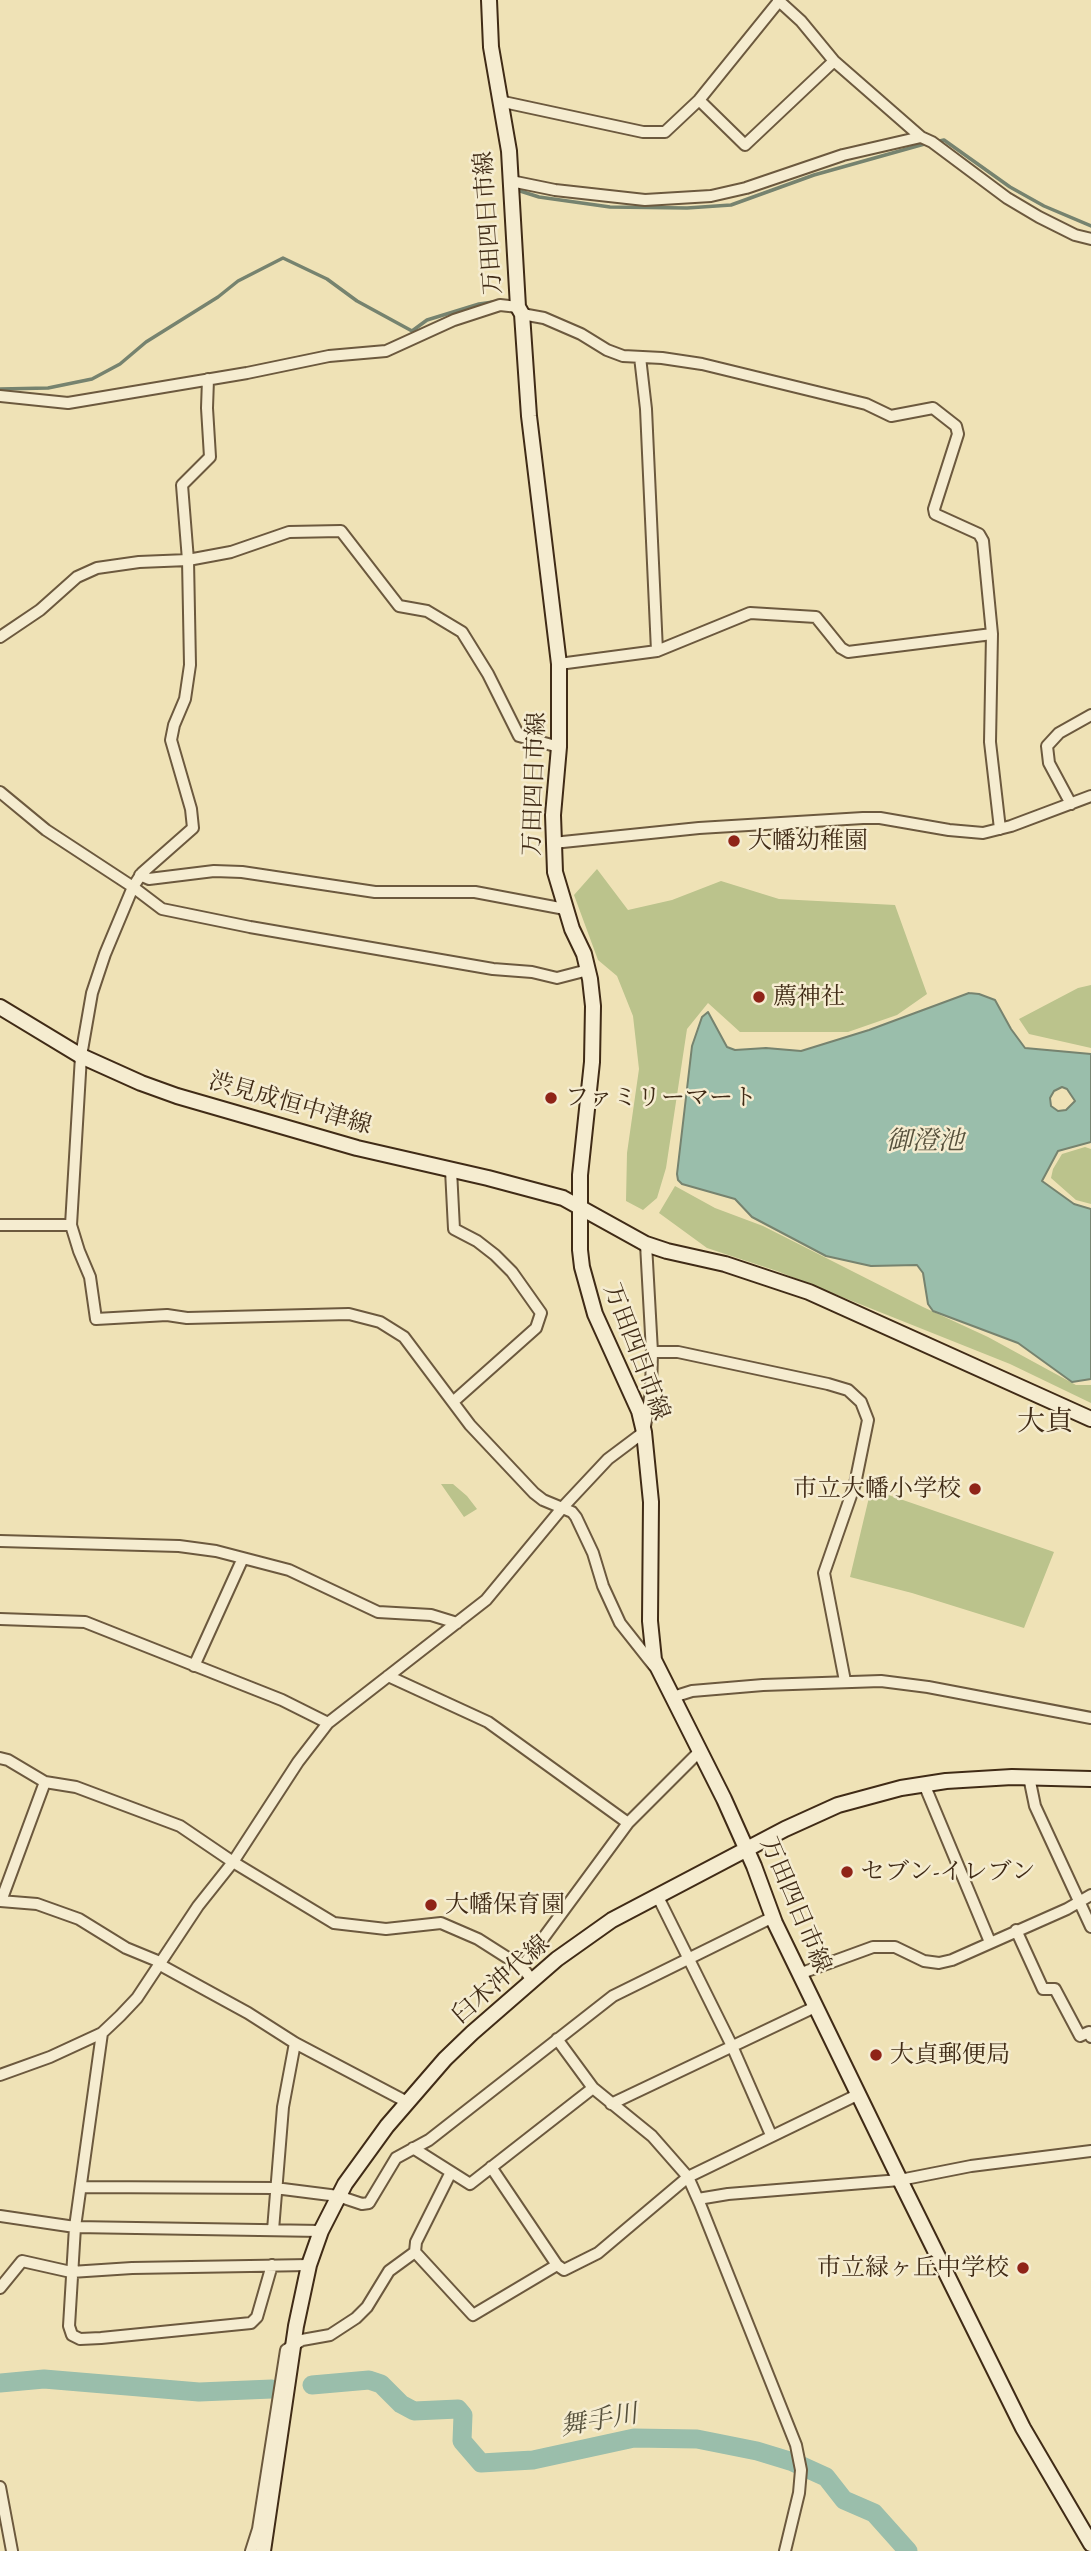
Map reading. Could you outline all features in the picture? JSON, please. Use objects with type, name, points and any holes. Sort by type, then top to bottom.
[{"type":"main road","name":"万田四日市線","points":[[489,0],[491,47],[509,151],[528,416],[559,664],[559,747],[553,815],[555,872],[565,909],[588,970],[593,1006],[594,1027],[580,1175],[580,1250],[586,1287],[603,1336],[639,1411],[645,1432],[650,1502],[650,1620],[654,1660],[724,1799],[799,1974],[900,2180],[1023,2428],[1091,2544]]},
{"type":"main road","name":"渋見成恒中津線","points":[[0,1007],[81,1056],[177,1096],[357,1148],[563,1198],[646,1244],[725,1264],[809,1292],[1091,1419]]},
{"type":"main road","name":"臼木沖代線","points":[[263,2551],[293,2344],[309,2265],[321,2231],[338,2196],[380,2135],[454,2051],[532,1980],[612,1920],[838,1805],[924,1784],[1029,1777],[1091,1779]]},
{"type":"street","points":[[499,101],[643,132],[664,132],[699,100],[779,0],[801,20],[834,61],[921,137],[932,142],[1007,198],[1039,217],[1076,235],[1091,239]]},
{"type":"street","points":[[699,100],[745,145],[834,61]]},
{"type":"street","points":[[511,181],[555,190],[645,200],[711,196],[746,188],[843,155],[921,137]]},
{"type":"street","points":[[0,396],[68,403],[328,356],[386,351],[454,320],[500,305],[544,318],[623,356],[702,364],[866,404],[891,416],[933,408],[956,426],[958,434],[934,514],[979,534],[983,541],[992,634],[990,742],[1000,829]]},
{"type":"street","points":[[640,357],[646,409],[657,651]]},
{"type":"street","points":[[208,379],[206,408],[210,457],[182,485],[188,559],[190,665],[185,699],[171,740],[191,809],[193,828],[140,875],[133,887],[92,993],[81,1056],[71,1225],[90,1277],[96,1319],[167,1315],[187,1318],[349,1314],[380,1322],[404,1337],[470,1425],[534,1493],[543,1500],[563,1507],[576,1517],[620,1623],[658,1670]]},
{"type":"street","points":[[0,637],[40,610],[77,577],[97,568],[231,552],[289,532],[341,531],[399,606],[427,611],[462,632],[488,674],[519,736],[559,747]]},
{"type":"street","points":[[559,664],[657,651],[750,613],[816,617],[841,648],[848,652],[992,634]]},
{"type":"street","points":[[1071,804],[1049,763],[1047,746],[1059,733],[1091,715]]},
{"type":"street","points":[[0,792],[46,830],[162,909],[493,969],[532,972],[557,978],[588,970]]},
{"type":"street","points":[[553,843],[699,828],[863,818],[900,821],[966,833],[983,833],[1091,796]]},
{"type":"street","points":[[140,875],[149,879],[214,871],[242,872],[375,892],[475,892],[565,909]]},
{"type":"street","points":[[451,1170],[454,1229],[477,1241],[495,1255],[512,1272],[541,1313],[536,1328],[454,1401]]},
{"type":"street","points":[[0,1225],[71,1225]]},
{"type":"street","points":[[0,2075],[102,2034],[137,1998],[198,1906],[233,1862],[298,1762],[328,1723],[486,1600],[563,1507],[608,1458],[645,1432],[651,1392],[652,1352],[646,1244]]},
{"type":"street","points":[[652,1352],[678,1352],[828,1384],[848,1390],[861,1402],[868,1420],[855,1484],[824,1573],[845,1681]]},
{"type":"street","points":[[0,1541],[179,1546],[289,1570],[377,1612],[431,1615],[457,1623]]},
{"type":"street","points":[[194,1666],[243,1558]]},
{"type":"street","points":[[0,1619],[85,1622],[282,1700],[328,1723]]},
{"type":"street","points":[[388,1676],[488,1722],[628,1824]]},
{"type":"street","points":[[673,1697],[692,1690],[881,1681],[929,1687],[1091,1718]]},
{"type":"street","points":[[522,1967],[628,1824],[699,1752]]},
{"type":"street","points":[[0,1758],[45,1782],[76,1787],[180,1826],[233,1862],[334,1923],[386,1929],[441,1923],[478,1940],[522,1967],[532,1980]]},
{"type":"street","points":[[1029,1777],[1035,1806],[1091,1927]]},
{"type":"street","points":[[45,1782],[1,1901],[37,1904],[79,1919],[126,1948],[160,1962],[164,1967],[248,2013],[295,2043],[407,2102]]},
{"type":"street","points":[[924,1784],[990,1942]]},
{"type":"street","points":[[657,1895],[732,2046],[771,2135]]},
{"type":"street","points":[[799,1974],[873,1947],[895,1947],[924,1961],[939,1963],[952,1960],[1067,1909],[1078,1900],[1091,1895]]},
{"type":"street","points":[[81,2187],[275,2188],[369,2203],[396,2158],[429,2140],[614,1996],[773,1917]]},
{"type":"street","points":[[1016,1930],[1043,1989],[1055,1989],[1080,2036],[1089,2032],[1091,2037]]},
{"type":"street","points":[[611,2104],[815,2007]]},
{"type":"street","points":[[102,2034],[75,2227],[69,2326],[72,2334],[80,2339],[251,2323],[257,2317],[272,2265]]},
{"type":"street","points":[[557,2039],[593,2088],[652,2136],[688,2177],[698,2199],[796,2445],[801,2470],[799,2493],[785,2551]]},
{"type":"street","points":[[273,2230],[283,2107],[295,2043]]},
{"type":"street","points":[[413,2148],[470,2184],[593,2088]]},
{"type":"street","points":[[491,2167],[557,2265],[564,2270],[598,2253],[688,2177],[859,2094]]},
{"type":"street","points":[[698,2199],[728,2193],[900,2180],[971,2166],[1091,2151]]},
{"type":"street","points":[[251,2551],[258,2529],[284,2355],[293,2344],[330,2335],[356,2318],[389,2271],[415,2252],[416,2242],[451,2172]]},
{"type":"street","points":[[0,2216],[75,2227],[321,2231]]},
{"type":"street","points":[[415,2252],[473,2315],[557,2265]]},
{"type":"street","points":[[0,2288],[22,2261],[71,2272],[309,2265]]},
{"type":"street","points":[[0,2487],[12,2551]]},
{"type":"green space","points":[[597,869],[628,910],[672,900],[721,881],[779,899],[895,905],[927,994],[897,1015],[848,1032],[740,1032],[708,1003],[687,1029],[666,1168],[657,1198],[643,1210],[626,1201],[627,1153],[639,1069],[633,1016],[617,976],[598,960],[574,895]]},
{"type":"green space","points":[[1091,985],[1091,1048],[1029,1034],[1019,1019],[1078,988]]},
{"type":"green space","points":[[1085,1147],[1091,1149],[1091,1204],[1076,1200],[1051,1178],[1062,1154]]},
{"type":"green space","points":[[675,1186],[715,1208],[763,1226],[988,1337],[1076,1385],[1091,1385],[1091,1403],[1010,1364],[777,1271],[707,1248],[659,1213]]},
{"type":"green space","points":[[441,1484],[453,1484],[477,1509],[464,1517]]},
{"type":"green space","points":[[871,1489],[1054,1552],[1024,1628],[850,1577]]},
{"type":"water","name":"御澄池","points":[[969,993],[979,994],[995,1000],[1025,1048],[1091,1054],[1091,1142],[1058,1151],[1042,1181],[1074,1204],[1091,1209],[1091,1379],[1072,1382],[1018,1343],[933,1311],[928,1304],[923,1273],[917,1265],[871,1266],[826,1256],[752,1217],[735,1199],[682,1184],[678,1180],[692,1046],[702,1017],[708,1012],[727,1047],[735,1050],[766,1048],[801,1051],[869,1030]],"holes":[[[1062,1087],[1067,1089],[1075,1101],[1066,1110],[1058,1111],[1051,1106],[1050,1098],[1054,1091]]]},
{"type":"waterway","points":[[935,142],[944,140],[1010,187],[1044,206],[1091,226]]},
{"type":"waterway","points":[[517,190],[539,197],[610,207],[687,208],[731,205],[814,175],[928,143]]},
{"type":"waterway","points":[[0,389],[48,388],[92,379],[120,364],[146,342],[218,297],[238,281],[283,258],[327,279],[357,301],[412,331],[427,320],[493,302]]},
{"type":"waterway","name":"舞手川","points":[[0,2383],[44,2379],[199,2392],[272,2389]]},
{"type":"waterway","name":"舞手川","points":[[312,2385],[369,2380],[381,2384],[401,2404],[414,2411],[458,2409],[463,2415],[462,2441],[481,2463],[533,2460],[634,2438],[697,2439],[757,2451],[793,2462],[826,2477],[844,2500],[874,2513],[908,2551]]},
{"type":"place","name":"大幡幼稚園","points":[[734,841]]},
{"type":"place","name":"薦神社","points":[[759,997]]},
{"type":"place","name":"ファミリーマート","points":[[551,1098]]},
{"type":"place","name":"市立大幡小学校","points":[[975,1489]]},
{"type":"place","name":"セブン-イレブン","points":[[847,1872]]},
{"type":"place","name":"大幡保育園","points":[[431,1905]]},
{"type":"place","name":"大貞郵便局","points":[[876,2055]]},
{"type":"place","name":"市立緑ヶ丘中学校","points":[[1023,2268]]},
{"type":"district","name":"大貞","points":[[1045,1422]]}]
